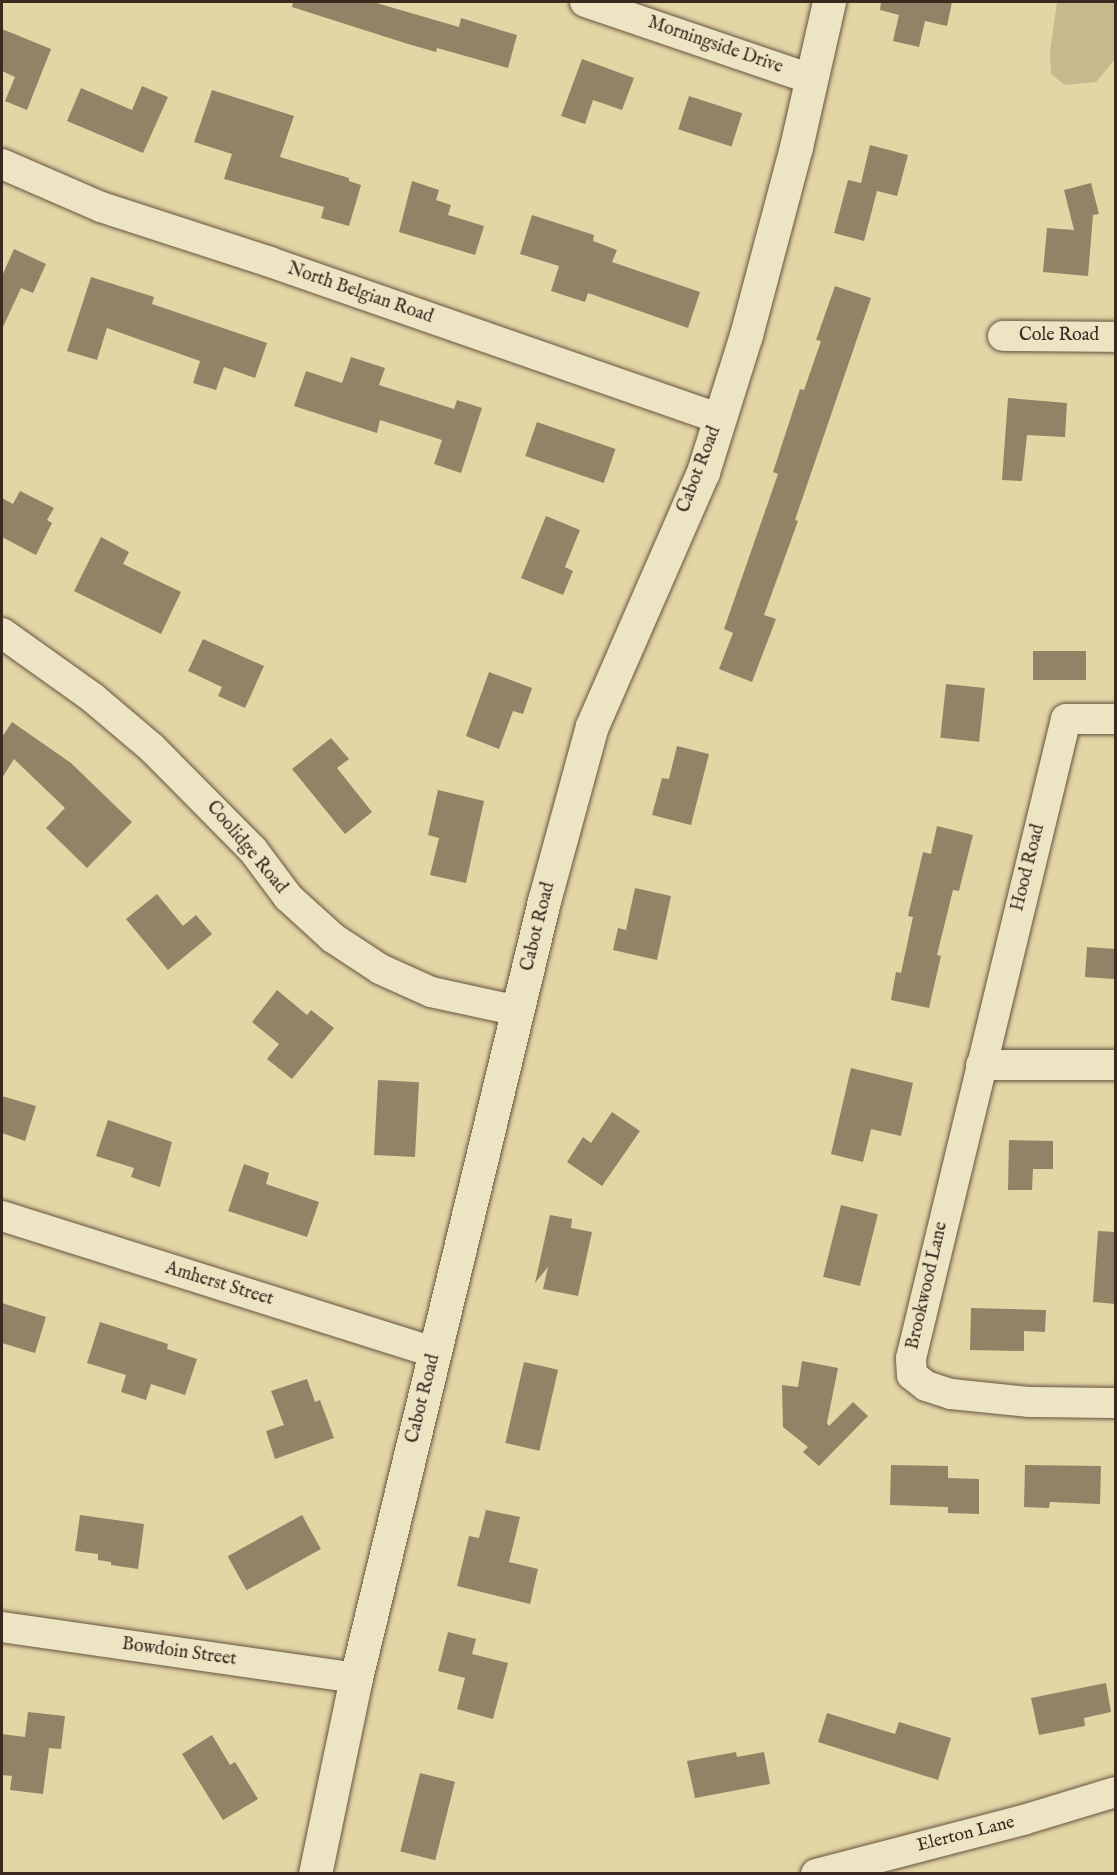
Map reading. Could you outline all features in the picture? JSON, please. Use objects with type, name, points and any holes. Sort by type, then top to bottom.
[{"type":"street","name":"Morningside Drive","points":[[585,2],[811,79]]},
{"type":"street","name":"Cabot Road","points":[[315,1874],[356,1678],[544,901],[592,726],[703,472],[720,419],[749,324],[811,79],[828,2]]},
{"type":"street","name":"North Belgian Road","points":[[2,164],[101,207],[270,262],[720,419]]},
{"type":"street","name":"Cole Road","points":[[1003,336],[1116,336]]},
{"type":"street","name":"Coolidge Road","points":[[2,633],[93,698],[152,748],[253,850],[288,897],[333,938],[380,969],[431,993],[518,1011]]},
{"type":"street","name":"Hood Road","points":[[981,1065],[1066,719],[1116,719]]},
{"type":"street","points":[[981,1065],[1116,1065]]},
{"type":"street","name":"Brookwood Lane","points":[[981,1065],[931,1268],[911,1358],[912,1375],[926,1386],[951,1394],[1028,1402],[1116,1403]]},
{"type":"street","name":"Amherst Street","points":[[2,1216],[436,1353]]},
{"type":"street","name":"Bowdoin Street","points":[[2,1627],[356,1678]]},
{"type":"street","name":"Elerton Lane","points":[[816,1874],[1023,1820],[1116,1792]]},
{"type":"shaded area","points":[[1057,2],[1115,2],[1115,59],[1096,82],[1065,85],[1051,74],[1050,52]]},
{"type":"building","points":[[293,2],[373,2],[459,27],[461,18],[517,35],[508,68],[437,48],[436,52],[408,44],[292,7]]},
{"type":"building","points":[[881,2],[952,2],[947,26],[925,21],[919,47],[893,41],[899,15],[880,10]]},
{"type":"building","points":[[2,29],[51,49],[27,110],[5,101],[15,77],[2,71]]},
{"type":"building","points":[[582,59],[634,78],[622,110],[593,100],[585,124],[561,116]]},
{"type":"building","points":[[142,86],[168,97],[143,153],[67,121],[81,88],[132,110]]},
{"type":"building","points":[[212,90],[294,116],[280,157],[349,178],[349,181],[361,185],[349,226],[321,218],[324,207],[224,179],[232,154],[194,142]]},
{"type":"building","points":[[689,96],[742,113],[731,147],[678,129]]},
{"type":"building","points":[[870,145],[908,155],[897,196],[877,191],[864,241],[834,233],[848,180],[861,183]]},
{"type":"building","points":[[412,181],[439,190],[436,200],[451,205],[448,215],[484,226],[475,255],[399,232]]},
{"type":"building","points":[[1091,183],[1099,214],[1093,215],[1088,276],[1043,272],[1047,228],[1074,230],[1064,190]]},
{"type":"building","points":[[532,215],[594,235],[593,241],[617,250],[612,262],[700,292],[688,328],[588,293],[585,302],[551,291],[559,266],[520,254]]},
{"type":"building","points":[[14,249],[46,264],[33,293],[21,288],[2,329],[2,276]]},
{"type":"building","points":[[91,277],[154,297],[152,304],[267,343],[255,378],[224,367],[216,390],[193,383],[200,361],[107,328],[97,360],[67,351]]},
{"type":"building","points":[[835,286],[871,298],[795,520],[798,521],[764,615],[776,619],[752,682],[719,669],[733,633],[724,629],[778,474],[773,472],[800,389],[804,390],[821,341],[816,340]]},
{"type":"building","points":[[351,357],[385,368],[379,385],[454,409],[457,400],[482,408],[461,473],[434,464],[442,440],[380,420],[377,433],[294,406],[306,371],[342,383]]},
{"type":"building","points":[[1008,398],[1067,403],[1065,437],[1027,435],[1022,481],[1002,480]]},
{"type":"building","points":[[537,422],[615,449],[604,483],[525,456]]},
{"type":"building","points":[[20,491],[54,508],[47,520],[52,523],[36,555],[2,537],[2,498],[13,504]]},
{"type":"building","points":[[546,516],[580,530],[565,567],[573,571],[563,595],[521,578]]},
{"type":"building","points":[[101,537],[129,552],[123,564],[181,592],[161,634],[74,591]]},
{"type":"building","points":[[203,639],[264,666],[245,708],[218,696],[222,687],[188,671]]},
{"type":"building","points":[[1033,651],[1086,651],[1086,680],[1033,680]]},
{"type":"building","points":[[489,672],[532,688],[523,714],[513,711],[499,749],[466,736]]},
{"type":"building","points":[[946,684],[985,688],[979,742],[940,738]]},
{"type":"building","points":[[12,722],[71,763],[132,822],[87,868],[46,828],[65,808],[14,759],[2,778],[2,737]]},
{"type":"building","points":[[331,738],[349,759],[337,768],[372,812],[345,834],[292,769]]},
{"type":"building","points":[[677,746],[709,754],[691,825],[652,815],[662,778],[669,779]]},
{"type":"building","points":[[438,790],[484,801],[466,883],[430,875],[439,838],[428,835]]},
{"type":"building","points":[[937,826],[973,835],[959,891],[953,890],[937,955],[941,956],[929,1008],[891,1000],[896,972],[901,973],[913,917],[908,916],[923,852],[931,854]]},
{"type":"building","points":[[635,888],[671,896],[657,960],[613,950],[618,928],[626,930]]},
{"type":"building","points":[[157,894],[183,926],[196,915],[212,934],[168,970],[126,919]]},
{"type":"building","points":[[1087,947],[1116,949],[1114,979],[1085,977]]},
{"type":"building","points":[[277,990],[307,1015],[311,1010],[334,1028],[292,1079],[267,1059],[279,1044],[252,1022]]},
{"type":"building","points":[[851,1068],[913,1083],[901,1136],[871,1129],[863,1162],[831,1154]]},
{"type":"building","points":[[378,1080],[419,1082],[415,1157],[374,1155]]},
{"type":"building","points":[[2,1096],[36,1106],[25,1141],[2,1133]]},
{"type":"building","points":[[612,1112],[640,1131],[602,1186],[567,1162],[583,1137],[591,1143]]},
{"type":"building","points":[[108,1120],[172,1142],[160,1187],[131,1177],[134,1168],[96,1156]]},
{"type":"building","points":[[1009,1140],[1053,1141],[1053,1169],[1033,1169],[1032,1190],[1008,1190]]},
{"type":"building","points":[[244,1164],[269,1173],[266,1184],[319,1202],[307,1237],[228,1211]]},
{"type":"building","points":[[841,1205],[878,1214],[860,1286],[823,1277]]},
{"type":"building","points":[[550,1215],[572,1219],[571,1228],[592,1232],[578,1296],[543,1289],[548,1267],[535,1283]]},
{"type":"building","points":[[1098,1231],[1116,1232],[1116,1304],[1093,1302]]},
{"type":"building","points":[[2,1303],[46,1317],[35,1353],[2,1343]]},
{"type":"building","points":[[971,1308],[1046,1310],[1045,1332],[1024,1331],[1024,1351],[970,1350]]},
{"type":"building","points":[[100,1322],[168,1344],[167,1349],[197,1359],[185,1395],[151,1384],[146,1400],[121,1392],[126,1375],[87,1363]]},
{"type":"building","points":[[802,1361],[838,1368],[827,1423],[829,1426],[853,1402],[868,1416],[819,1466],[803,1452],[808,1447],[783,1427],[782,1385],[798,1387]]},
{"type":"building","points":[[524,1362],[558,1370],[539,1451],[505,1443]]},
{"type":"building","points":[[307,1379],[315,1402],[320,1400],[334,1438],[275,1459],[266,1431],[284,1425],[271,1391]]},
{"type":"building","points":[[891,1465],[948,1466],[948,1478],[979,1479],[979,1514],[948,1513],[948,1507],[890,1505]]},
{"type":"building","points":[[1025,1465],[1101,1466],[1100,1504],[1050,1502],[1049,1508],[1024,1507]]},
{"type":"building","points":[[486,1510],[520,1517],[509,1562],[538,1569],[530,1604],[457,1586],[469,1536],[479,1538]]},
{"type":"building","points":[[80,1515],[144,1524],[138,1569],[111,1565],[111,1562],[98,1560],[98,1554],[75,1551]]},
{"type":"building","points":[[302,1515],[321,1549],[247,1590],[228,1556]]},
{"type":"building","points":[[448,1632],[476,1639],[472,1654],[508,1663],[493,1719],[457,1709],[465,1678],[438,1671]]},
{"type":"building","points":[[1106,1683],[1111,1712],[1084,1718],[1085,1726],[1039,1735],[1031,1698]]},
{"type":"building","points":[[28,1712],[65,1716],[61,1749],[49,1748],[43,1794],[10,1790],[12,1776],[2,1775],[2,1734],[25,1737]]},
{"type":"building","points":[[827,1713],[895,1734],[899,1722],[951,1738],[938,1780],[818,1742]]},
{"type":"building","points":[[212,1735],[230,1765],[235,1762],[258,1799],[223,1820],[182,1754]]},
{"type":"building","points":[[736,1752],[737,1757],[764,1752],[770,1784],[695,1798],[687,1761]]},
{"type":"building","points":[[420,1773],[455,1782],[435,1860],[400,1852]]}]
